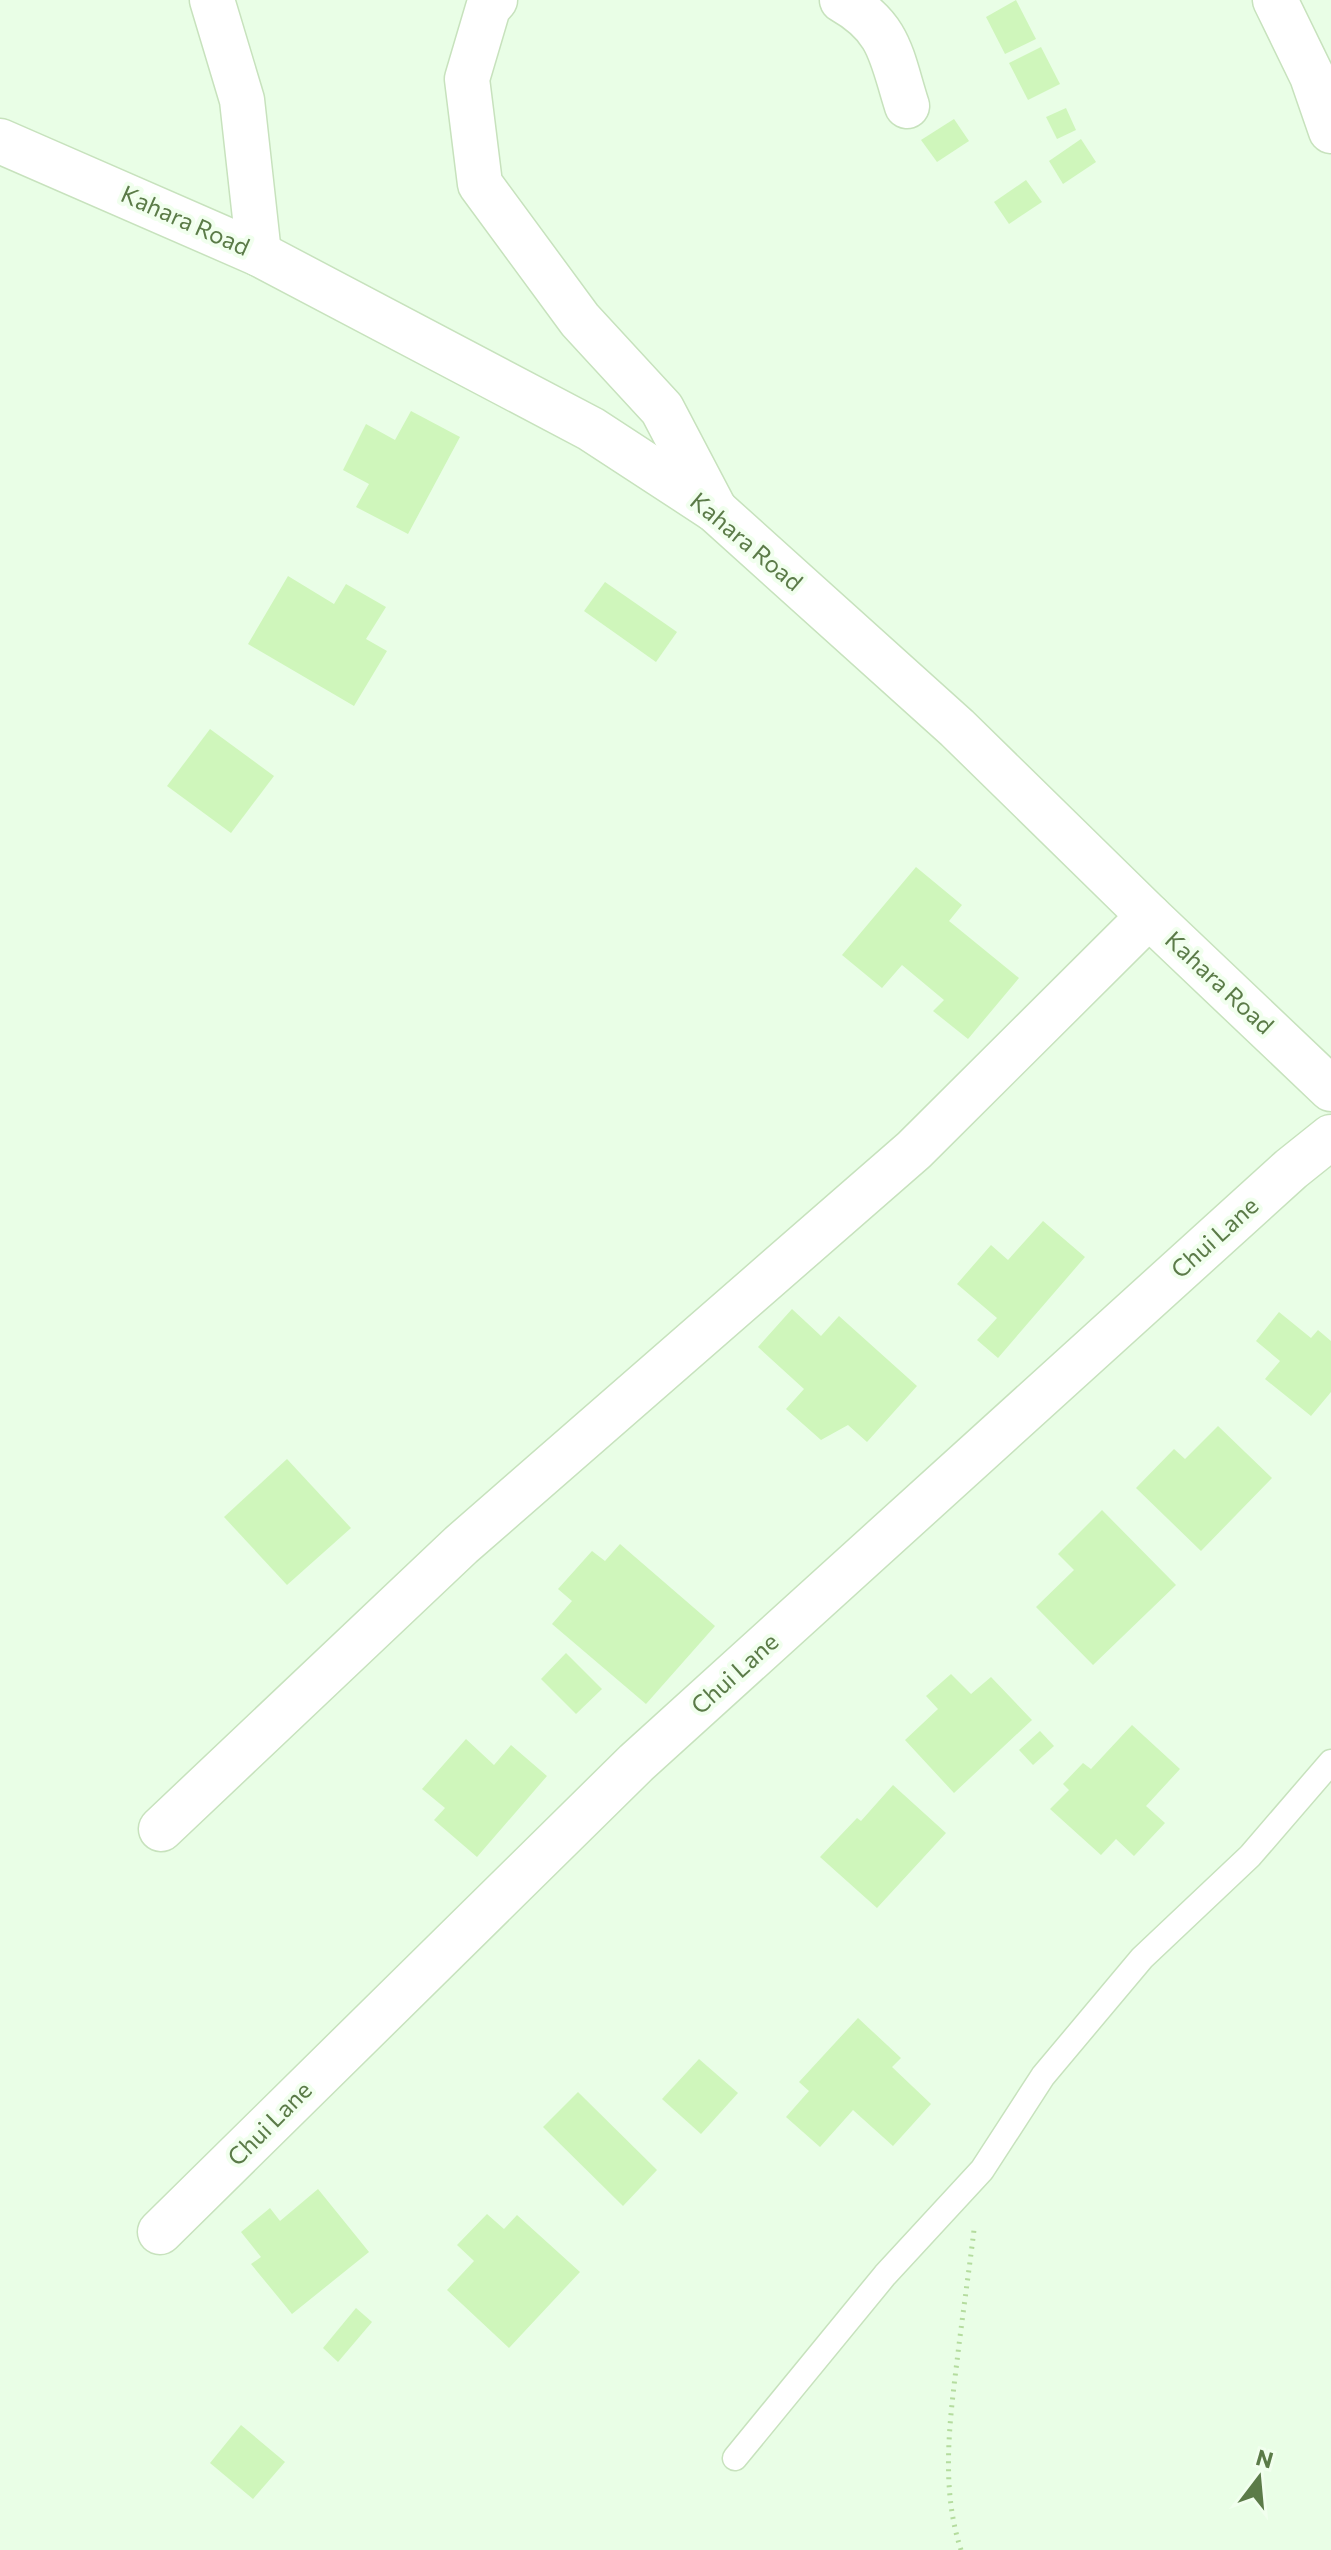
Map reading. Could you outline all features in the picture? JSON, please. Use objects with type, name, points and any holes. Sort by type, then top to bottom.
[{"type":"street","points":[[212,0],[242,100],[259,254]]},
{"type":"street","points":[[495,0],[488,8],[467,79],[480,184],[580,320],[662,409],[715,510]]},
{"type":"street","points":[[842,0],[860,10],[884,34],[907,106]]},
{"type":"street","points":[[1275,0],[1312,76],[1331,131]]},
{"type":"street","name":"Kahara Road","points":[[0,141],[259,254],[591,429],[715,510],[957,728],[1331,1089]]},
{"type":"street","points":[[161,1829],[461,1545],[914,1150],[1149,916]]},
{"type":"street","name":"Chui Lane","points":[[160,2232],[636,1763],[1291,1169],[1331,1137]]},
{"type":"lane","points":[[735,2458],[885,2275],[982,2170],[1043,2076],[1142,1958],[1250,1856],[1331,1762]]},
{"type":"path","points":[[961,2550],[947,2469],[949,2431],[982,2170]]},
{"type":"building","points":[[1016,0],[1036,39],[1005,54],[986,17]]},
{"type":"building","points":[[1041,47],[1060,84],[1028,100],[1009,63]]},
{"type":"building","points":[[1066,108],[1076,130],[1057,139],[1046,117]]},
{"type":"building","points":[[954,119],[969,141],[937,162],[921,140]]},
{"type":"building","points":[[1081,139],[1096,162],[1063,184],[1049,161]]},
{"type":"building","points":[[1026,180],[1042,202],[1009,224],[994,202]]},
{"type":"building","points":[[411,411],[460,437],[408,534],[356,507],[369,484],[343,470],[366,424],[395,440]]},
{"type":"building","points":[[288,576],[334,604],[346,584],[386,607],[366,639],[387,651],[354,706],[248,644]]},
{"type":"building","points":[[605,582],[677,632],[656,662],[584,611]]},
{"type":"building","points":[[210,729],[274,776],[231,833],[167,786]]},
{"type":"building","points":[[916,867],[962,905],[949,921],[1019,978],[968,1039],[933,1011],[944,1000],[902,965],[882,988],[842,955]]},
{"type":"building","points":[[1043,1221],[1085,1257],[998,1358],[977,1340],[997,1318],[957,1284],[991,1245],[1008,1260]]},
{"type":"building","points":[[792,1309],[821,1336],[839,1316],[917,1386],[867,1442],[848,1425],[821,1440],[786,1409],[804,1389],[758,1347]]},
{"type":"building","points":[[1279,1312],[1311,1338],[1318,1330],[1331,1341],[1331,1392],[1311,1416],[1265,1379],[1280,1361],[1256,1341]]},
{"type":"building","points":[[1218,1426],[1272,1478],[1201,1551],[1136,1488],[1174,1449],[1185,1459]]},
{"type":"building","points":[[287,1459],[351,1528],[287,1585],[224,1517]]},
{"type":"building","points":[[1102,1510],[1176,1585],[1093,1665],[1036,1607],[1074,1570],[1058,1554]]},
{"type":"building","points":[[620,1544],[715,1626],[646,1704],[552,1624],[572,1601],[558,1589],[592,1551],[605,1561]]},
{"type":"building","points":[[566,1653],[602,1689],[576,1714],[541,1679]]},
{"type":"building","points":[[951,1674],[971,1694],[991,1677],[1032,1720],[954,1793],[905,1740],[938,1709],[926,1696]]},
{"type":"building","points":[[1132,1725],[1180,1769],[1146,1806],[1165,1823],[1134,1856],[1116,1839],[1101,1855],[1050,1809],[1069,1790],[1063,1784],[1083,1763],[1091,1769]]},
{"type":"building","points":[[1040,1731],[1054,1746],[1033,1765],[1019,1750]]},
{"type":"building","points":[[466,1739],[494,1765],[511,1745],[547,1776],[477,1857],[434,1820],[445,1808],[422,1789]]},
{"type":"building","points":[[893,1785],[946,1833],[877,1908],[820,1857],[857,1818],[861,1821]]},
{"type":"building","points":[[858,2018],[901,2058],[892,2067],[931,2104],[893,2146],[853,2110],[820,2147],[786,2117],[809,2091],[799,2082]]},
{"type":"building","points":[[699,2059],[738,2093],[701,2134],[662,2099]]},
{"type":"building","points":[[578,2092],[657,2170],[623,2206],[543,2127]]},
{"type":"building","points":[[318,2189],[369,2252],[292,2314],[251,2264],[261,2257],[241,2232],[270,2208],[280,2221]]},
{"type":"building","points":[[487,2214],[504,2229],[517,2215],[580,2272],[509,2348],[447,2290],[474,2261],[457,2245]]},
{"type":"building","points":[[356,2308],[372,2322],[338,2362],[323,2348]]},
{"type":"building","points":[[241,2425],[285,2462],[253,2499],[210,2463]]}]
